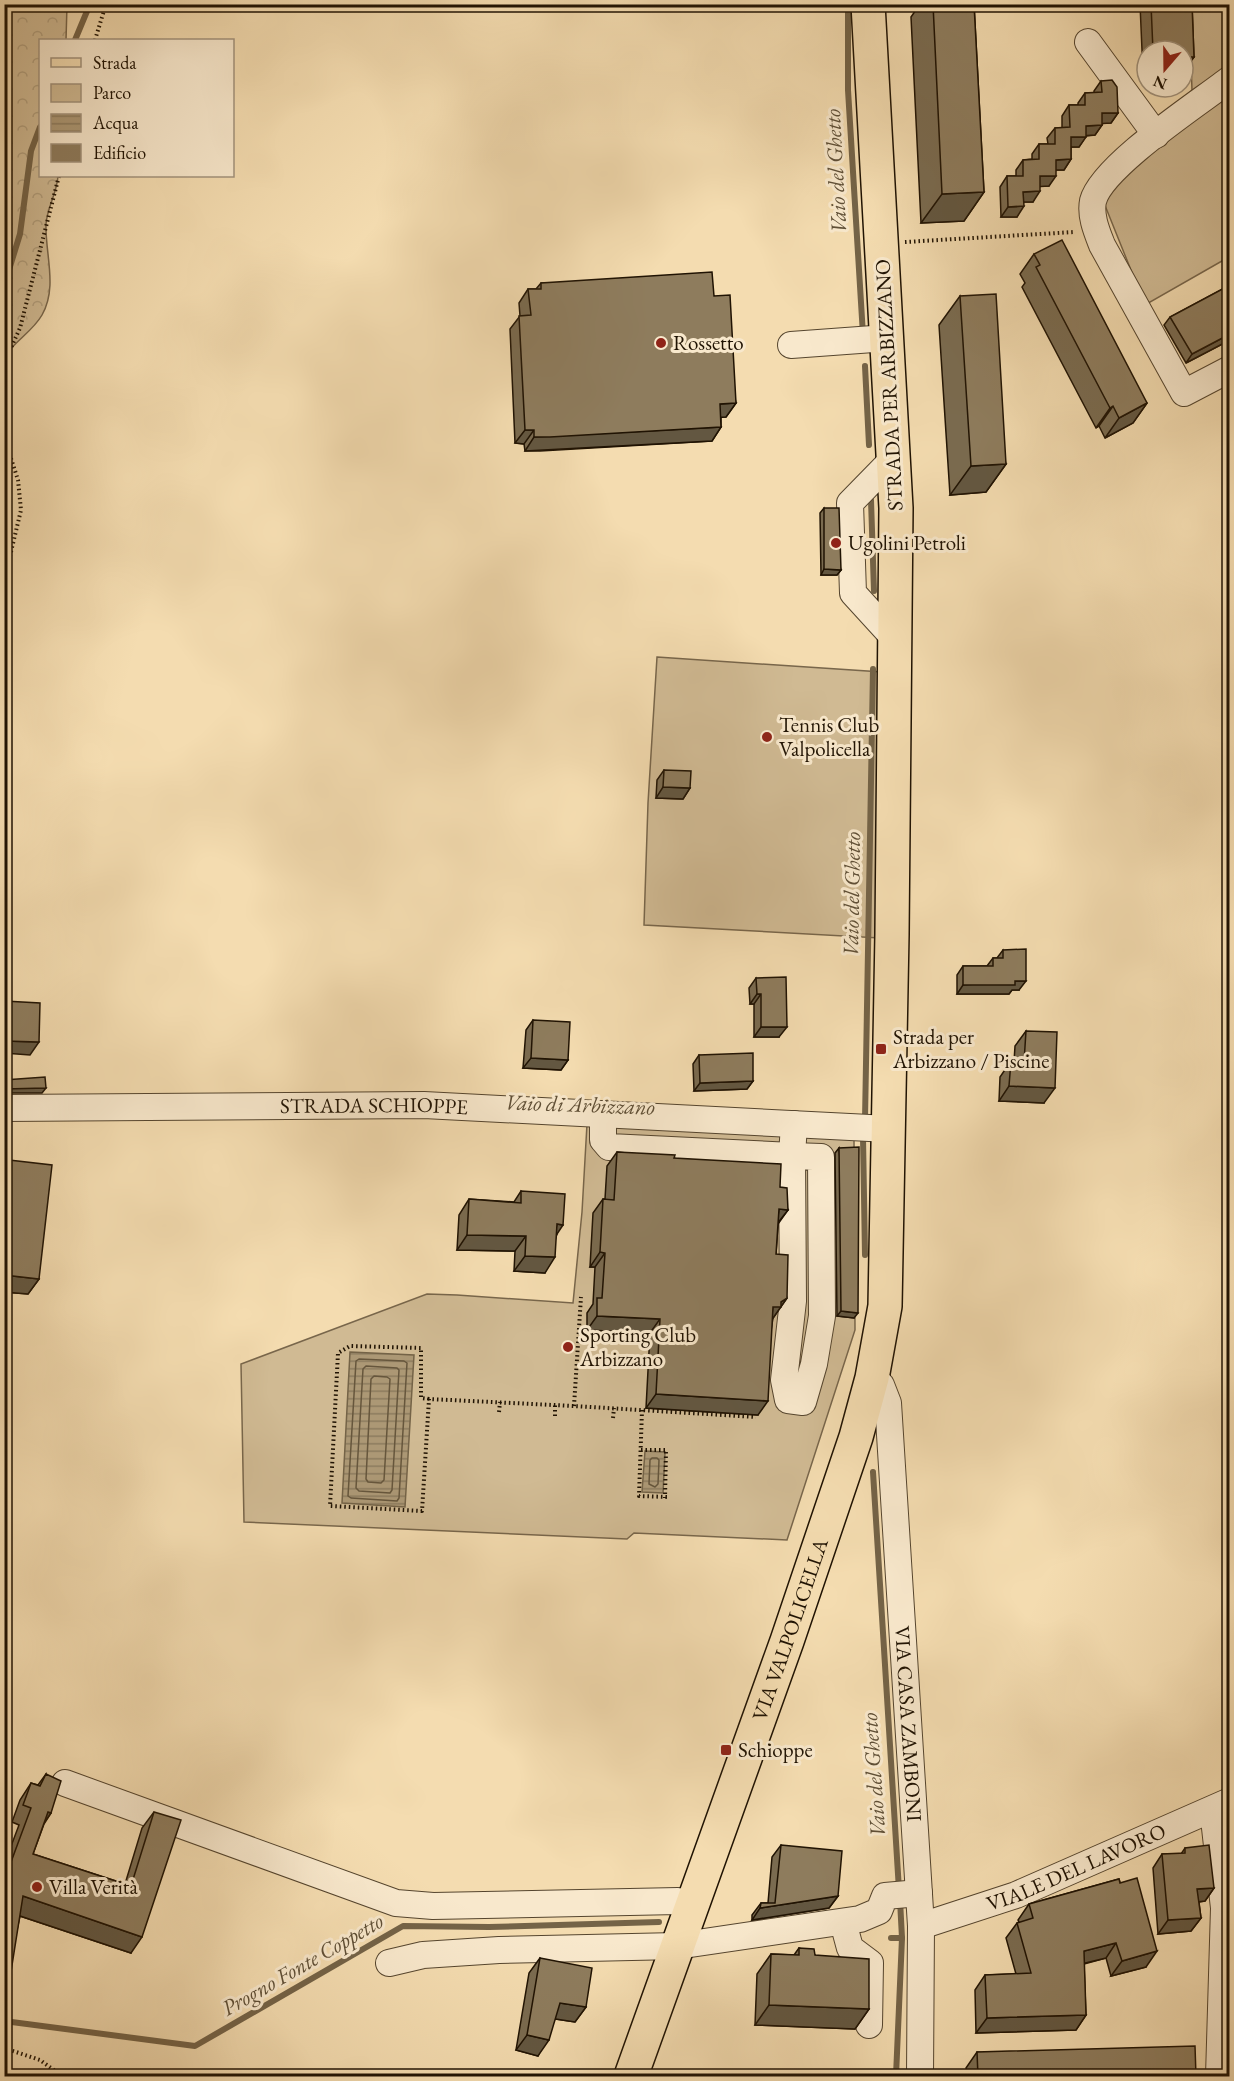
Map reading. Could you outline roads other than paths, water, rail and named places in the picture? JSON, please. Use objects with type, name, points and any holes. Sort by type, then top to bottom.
[{"type":"main road","name":"STRADA PER ARBIZZANO","points":[[868,4],[896,508],[885,1306]]},
{"type":"main road","name":"VIA VALPOLICELLA","points":[[631,2076],[787,1641],[856,1437],[872,1378],[885,1306]]},
{"type":"street","points":[[1088,42],[1156,135]]},
{"type":"street","points":[[1230,79],[1128,156],[1106,178],[1093,201],[1094,225],[1102,245],[1184,393],[1230,369]]},
{"type":"street","points":[[791,345],[886,338]]},
{"type":"street","points":[[893,459],[850,503],[853,593],[895,639]]},
{"type":"street","name":"STRADA SCHIOPPE","points":[[4,1108],[424,1105],[603,1114],[793,1138],[889,1129]]},
{"type":"street","points":[[793,1138],[821,1157],[822,1316],[814,1364],[802,1402],[788,1400],[784,1380],[793,1301],[793,1138]]},
{"type":"street","name":"VIA CASA ZAMBONI","points":[[872,1378],[881,1385],[888,1403],[903,1895],[921,1926],[920,2076]]},
{"type":"street","points":[[66,1783],[396,1903],[433,1906],[678,1901],[692,1905]]},
{"type":"street","points":[[1219,2076],[1224,1908],[1221,1806]]},
{"type":"street","name":"VIALE DEL LAVORO","points":[[921,1926],[1016,1895],[1221,1806]]},
{"type":"street","points":[[389,1963],[423,1955],[488,1951],[677,1946],[860,1919],[879,1911],[903,1895]]},
{"type":"street","points":[[843,1922],[850,1948],[870,1963],[869,2025]]},
{"type":"water","points":[[350,1352],[414,1355],[405,1507],[342,1503]]},
{"type":"water","points":[[645,1451],[665,1452],[663,1493],[642,1492]]},
{"type":"waterway","points":[[75,39],[90,4]]},
{"type":"waterway","name":"Vaio del Ghetto","points":[[848,4],[848,90],[863,335]]},
{"type":"waterway","points":[[4,286],[20,234],[31,151],[39,130]]},
{"type":"waterway","name":"Vaio del Ghetto","points":[[865,366],[869,445]]},
{"type":"waterway","name":"Vaio del Ghetto","points":[[871,500],[874,591]]},
{"type":"waterway","name":"Vaio del Ghetto","points":[[865,1120],[873,669]]},
{"type":"waterway","name":"Vaio del Ghetto","points":[[863,1137],[865,1255]]},
{"type":"waterway","name":"Vaio del Ghetto","points":[[873,1472],[899,1890]]},
{"type":"waterway","name":"Vaio del Ghetto","points":[[896,2076],[902,1938],[900,1900]]},
{"type":"waterway","name":"Progno Fonte Coppetto","points":[[4,2021],[195,2046],[403,1926],[489,1927],[659,1922]]},
{"type":"waterway","name":"Progno Fonte Coppetto","points":[[891,1938],[902,1938]]},
{"type":"place","name":"Rossetto","points":[[661,343]]},
{"type":"place","name":"Ugolini Petroli","points":[[836,543]]},
{"type":"place","name":"Tennis Club Valpolicella","points":[[767,737]]},
{"type":"place","name":"Strada per Arbizzano / Piscine","points":[[881,1049]]},
{"type":"place","name":"Sporting Club Arbizzano","points":[[568,1347]]},
{"type":"place","name":"Schioppe","points":[[726,1750]]},
{"type":"place","name":"Villa Verità","points":[[37,1887]]},
{"type":"water label","name":"Vaio di Arbizzano","points":[[580,1104]]}]
